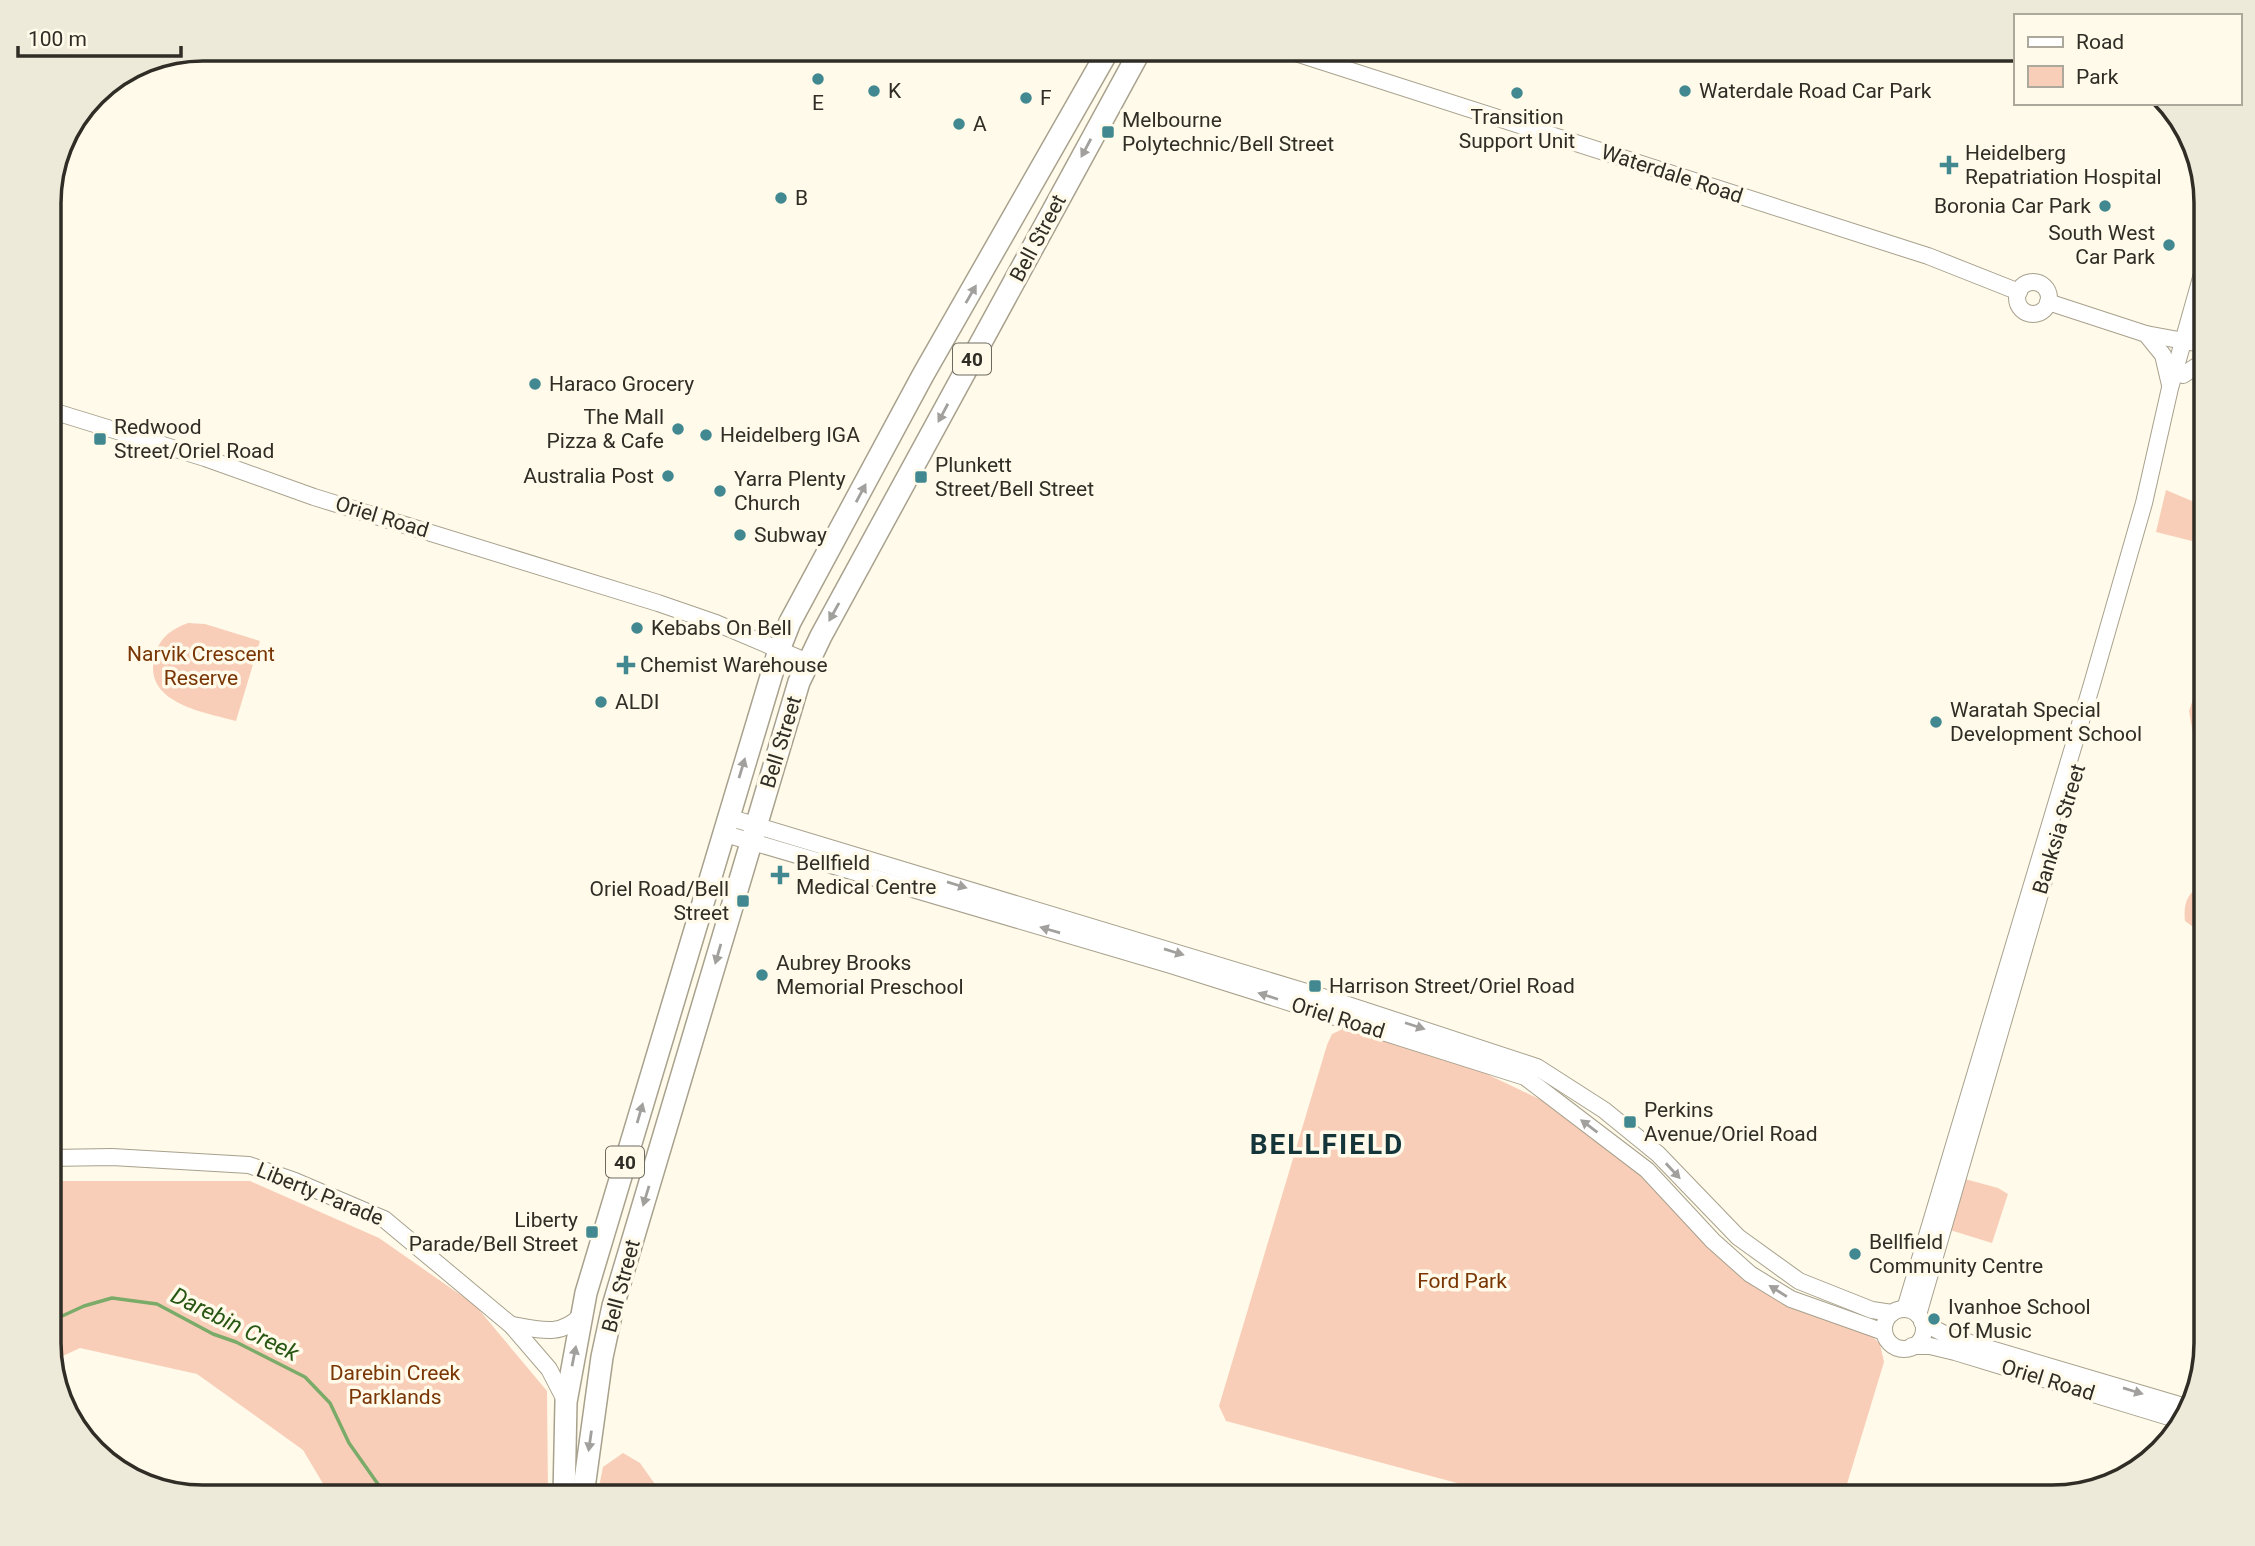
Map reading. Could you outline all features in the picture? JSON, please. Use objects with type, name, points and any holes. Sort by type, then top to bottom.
[{"type":"highway","name":"Bell Street","points":[[584,1485],[602,1357],[632,1241],[792,703],[810,657],[1134,61]]},
{"type":"highway","name":"Bell Street","points":[[564,1485],[566,1402],[581,1315],[725,825],[781,645],[923,376],[1100,62]]},
{"type":"highway","points":[[605,1230],[632,1241]]},
{"type":"street","name":"Waterdale Road","points":[[1322,61],[1915,252],[2018,292]]},
{"type":"street","points":[[2036,282],[2045,288],[2048,302],[2042,311],[2028,313],[2018,302],[2018,292],[2026,284],[2036,282]]},
{"type":"street","points":[[2048,302],[2146,334],[2194,342]]},
{"type":"street","name":"Banksia Street","points":[[1909,1315],[2144,503],[2194,302]]},
{"type":"street","points":[[2146,334],[2163,355],[2171,387]]},
{"type":"street","name":"Banksia Street","points":[[1942,1204],[2102,687],[2152,505],[2183,375],[2183,340]]},
{"type":"street","points":[[2183,375],[2194,367]]},
{"type":"street","name":"Oriel Road","points":[[62,414],[716,623],[810,657]]},
{"type":"street","name":"Oriel Road","points":[[725,825],[1336,1000],[1537,1068],[1604,1110],[1658,1154],[1738,1237],[1799,1282],[1872,1310],[1909,1315],[1950,1337],[2179,1405]]},
{"type":"street","name":"Oriel Road","points":[[753,833],[1525,1077],[1647,1170],[1713,1241],[1751,1273],[1791,1299],[1884,1332]]},
{"type":"street","name":"Liberty Parade","points":[[62,1158],[122,1157],[260,1167],[384,1219],[511,1325],[550,1368],[566,1402]]},
{"type":"street","points":[[511,1325],[541,1331],[561,1330],[581,1315]]},
{"type":"street","points":[[1909,1315],[1922,1336],[1912,1346],[1898,1348],[1887,1339],[1884,1332],[1884,1325],[1909,1315]]},
{"type":"street","name":"Oriel Road","points":[[1912,1346],[1930,1346],[1955,1352],[2172,1418]]},
{"type":"green space","points":[[2166,490],[2194,502],[2194,542],[2156,532]]},
{"type":"green space","name":"Narvik Crescent Reserve","points":[[188,623],[205,624],[260,641],[236,721],[178,703],[166,695],[157,684],[153,671],[160,643],[167,634]]},
{"type":"green space","points":[[2194,696],[2194,739],[2189,711]]},
{"type":"green space","points":[[2194,891],[2194,927],[2185,921],[2186,903]]},
{"type":"green space","name":"Ford Park","points":[[1347,1027],[1474,1068],[1556,1107],[1633,1166],[1701,1233],[1828,1319],[1873,1337],[1880,1344],[1884,1362],[1847,1485],[1464,1485],[1226,1421],[1219,1406],[1332,1034]]},
{"type":"green space","points":[[1965,1179],[1998,1188],[2008,1194],[1992,1243],[1950,1230]]},
{"type":"green space","name":"Darebin Creek Parklands","points":[[62,1181],[250,1181],[379,1238],[475,1305],[547,1391],[548,1485],[324,1485],[303,1450],[197,1374],[80,1348],[62,1356]]},
{"type":"green space","points":[[623,1453],[640,1463],[656,1485],[599,1485],[603,1467]]},
{"type":"waterway","name":"Darebin Creek","points":[[62,1316],[112,1298],[157,1304],[213,1334],[236,1342],[305,1377],[330,1403],[349,1443],[379,1485]]},
{"type":"place","name":"E","points":[[818,79]]},
{"type":"place","name":"K","points":[[874,91]]},
{"type":"place","name":"Waterdale Road Car Park","points":[[1685,91]]},
{"type":"place","name":"Transition Support Unit","points":[[1517,93]]},
{"type":"place","name":"F","points":[[1026,98]]},
{"type":"place","name":"A","points":[[959,124]]},
{"type":"place","name":"Melbourne Polytechnic/Bell Street","points":[[1108,132]]},
{"type":"place","name":"Heidelberg Repatriation Hospital","points":[[1949,165]]},
{"type":"place","name":"B","points":[[781,198]]},
{"type":"place","name":"Boronia Car Park","points":[[2105,206]]},
{"type":"place","name":"South West Car Park","points":[[2169,245]]},
{"type":"place","name":"Haraco Grocery","points":[[535,384]]},
{"type":"place","name":"The Mall Pizza & Cafe","points":[[678,429]]},
{"type":"place","name":"Heidelberg IGA","points":[[706,435]]},
{"type":"place","name":"Redwood Street/Oriel Road","points":[[100,439]]},
{"type":"place","name":"Australia Post","points":[[668,476]]},
{"type":"place","name":"Plunkett Street/Bell Street","points":[[921,477]]},
{"type":"place","name":"Yarra Plenty Church","points":[[720,491]]},
{"type":"place","name":"Subway","points":[[740,535]]},
{"type":"place","name":"Kebabs On Bell","points":[[637,628]]},
{"type":"place","name":"Chemist Warehouse","points":[[626,665]]},
{"type":"place","name":"ALDI","points":[[601,702]]},
{"type":"place","name":"Waratah Special Development School","points":[[1936,722]]},
{"type":"place","name":"Bellfield Medical Centre","points":[[780,875]]},
{"type":"place","name":"Oriel Road/Bell Street","points":[[743,901]]},
{"type":"place","name":"Aubrey Brooks Memorial Preschool","points":[[762,975]]},
{"type":"place","name":"Harrison Street/Oriel Road","points":[[1315,986]]},
{"type":"place","name":"Perkins Avenue/Oriel Road","points":[[1630,1122]]},
{"type":"place","name":"Liberty Parade/Bell Street","points":[[592,1232]]},
{"type":"place","name":"Bellfield Community Centre","points":[[1855,1254]]},
{"type":"place","name":"Ivanhoe School Of Music","points":[[1934,1319]]},
{"type":"district","name":"BELLFIELD","points":[[1327,1144]]}]
